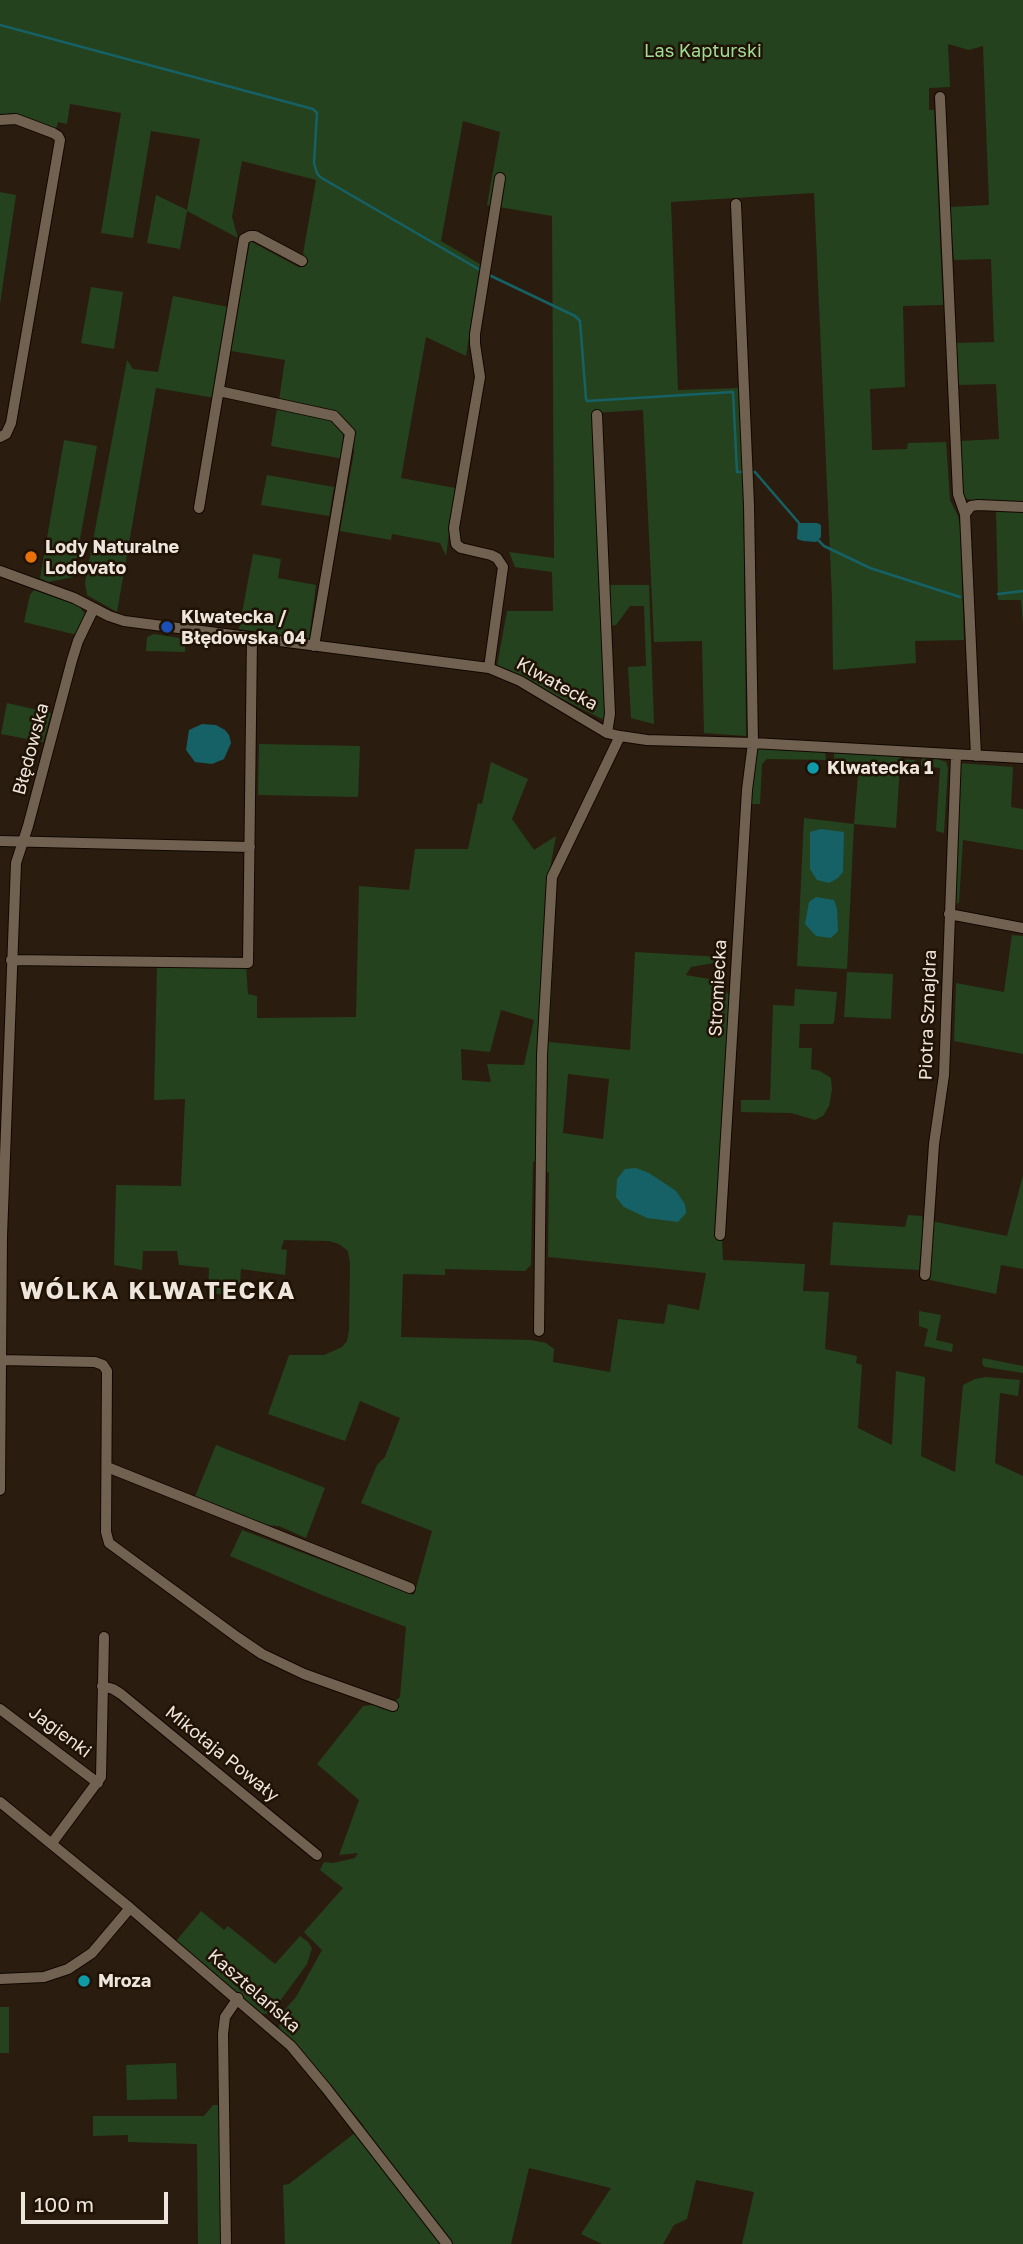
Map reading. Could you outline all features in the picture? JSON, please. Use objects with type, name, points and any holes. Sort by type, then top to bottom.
[{"type":"street","points":[[940,97],[958,494],[965,514],[976,756]]},
{"type":"street","points":[[0,120],[8,118],[53,132],[60,140],[11,423],[6,434],[0,437]]},
{"type":"street","points":[[489,668],[503,567],[497,558],[491,555],[461,548],[456,544],[454,536],[480,377],[475,344],[500,178]]},
{"type":"street","name":"Stromiecka","points":[[720,1235],[746,803],[753,743],[748,472],[736,204]]},
{"type":"street","points":[[199,508],[244,239],[255,236],[302,261]]},
{"type":"street","points":[[219,391],[334,416],[350,433],[314,646]]},
{"type":"street","points":[[597,415],[610,715],[607,733]]},
{"type":"street","points":[[965,514],[971,506],[978,505],[1023,508]]},
{"type":"street","name":"Klwatecka","points":[[0,571],[74,598],[124,621],[489,668],[520,681],[607,733],[620,736],[647,740],[1023,758]]},
{"type":"street","name":"Błędowska","points":[[0,1490],[3,1123],[16,863],[72,660],[94,608]]},
{"type":"street","points":[[11,960],[248,963],[252,638]]},
{"type":"street","points":[[539,1331],[542,1055],[552,877],[620,736]]},
{"type":"street","name":"Piotra Sznajdra","points":[[925,1275],[934,1144],[944,1075],[956,755]]},
{"type":"street","points":[[0,841],[250,847]]},
{"type":"street","points":[[949,914],[1023,928]]},
{"type":"street","points":[[1,1360],[86,1362],[103,1365],[108,1378],[106,1538],[114,1547],[262,1654],[304,1674],[393,1706]]},
{"type":"street","points":[[107,1467],[410,1588]]},
{"type":"street","points":[[52,1843],[101,1777],[104,1637]]},
{"type":"street","name":"Mikołaja Powały","points":[[102,1686],[121,1694],[317,1855]]},
{"type":"street","name":"Jagienki","points":[[0,1709],[98,1783]]},
{"type":"street","name":"Kasztelańska","points":[[0,1802],[275,2030],[305,2062],[447,2244]]},
{"type":"street","points":[[0,1979],[44,1977],[68,1969],[92,1953],[130,1908]]},
{"type":"street","points":[[226,2244],[222,2035],[225,2017],[238,1998]]},
{"type":"green space","name":"Las Kapturski","points":[[0,0],[1023,0],[1023,503],[976,501],[963,495],[959,441],[999,439],[996,384],[957,385],[957,343],[994,342],[991,259],[954,260],[950,207],[989,205],[983,46],[969,50],[948,44],[950,87],[929,88],[929,110],[934,110],[943,305],[903,306],[905,387],[870,389],[872,450],[907,449],[908,443],[946,442],[950,500],[960,527],[964,640],[915,641],[916,663],[833,670],[814,193],[671,202],[678,390],[739,388],[743,444],[746,736],[704,733],[702,641],[654,642],[643,410],[593,413],[607,712],[604,720],[497,666],[507,611],[553,611],[552,572],[515,567],[509,552],[554,558],[552,216],[487,205],[500,132],[463,121],[441,241],[480,264],[466,356],[426,337],[401,478],[455,488],[446,556],[440,543],[392,534],[391,540],[340,531],[354,452],[353,431],[348,422],[338,414],[279,400],[285,360],[231,351],[250,241],[300,268],[305,261],[303,254],[316,180],[242,161],[232,217],[238,238],[187,211],[180,249],[147,243],[156,195],[187,210],[200,139],[151,131],[133,238],[101,233],[121,113],[70,104],[67,124],[58,122],[56,129],[0,116]]},
{"type":"green space","points":[[0,192],[16,195],[0,304]]},
{"type":"green space","points":[[91,287],[123,292],[114,349],[81,343]]},
{"type":"green space","points":[[173,296],[228,307],[215,398],[156,388],[117,612],[87,595],[85,583],[127,360],[133,369],[158,372]]},
{"type":"green space","points":[[277,408],[324,416],[340,426],[343,433],[344,459],[271,446]]},
{"type":"green space","points":[[64,440],[97,446],[73,577],[48,582],[40,578]]},
{"type":"green space","points":[[267,475],[334,487],[329,516],[261,505]]},
{"type":"green space","points":[[996,510],[1023,512],[1023,625],[1021,600],[998,600]]},
{"type":"green space","points":[[253,554],[281,559],[278,578],[316,585],[309,639],[239,629]]},
{"type":"green space","points":[[608,585],[649,585],[654,724],[631,718],[628,667],[646,666],[644,606],[630,606],[616,625],[609,626]]},
{"type":"green space","points":[[34,590],[79,606],[85,614],[78,633],[24,622],[30,595]]},
{"type":"green space","points":[[154,634],[179,638],[185,645],[185,652],[146,651],[147,637]]},
{"type":"green space","points":[[7,703],[51,713],[43,742],[1,734]]},
{"type":"green space","points":[[259,744],[360,746],[358,797],[258,795]]},
{"type":"green space","points":[[755,751],[825,752],[826,760],[767,759],[762,764],[760,804],[750,804]]},
{"type":"green space","points":[[834,752],[901,755],[901,759],[915,760],[915,766],[900,765],[896,828],[854,824],[859,763],[834,761]]},
{"type":"green space","points":[[932,757],[946,762],[948,768],[944,833],[936,831],[940,768],[921,766],[922,758]]},
{"type":"green space","points":[[491,762],[528,779],[512,819],[534,850],[556,836],[547,885],[546,947],[554,947],[549,1042],[630,1050],[635,952],[721,957],[719,962],[691,967],[686,975],[715,980],[718,988],[726,991],[732,999],[715,1236],[722,1239],[723,1260],[805,1264],[803,1291],[829,1292],[825,1349],[857,1356],[856,1363],[862,1365],[858,1428],[892,1445],[896,1371],[925,1377],[921,1456],[955,1472],[963,1385],[986,1377],[1020,1380],[1018,1396],[1000,1393],[995,1463],[1023,1476],[1023,2244],[742,2244],[754,2192],[696,2180],[687,2219],[674,2225],[663,2244],[602,2244],[581,2234],[611,2188],[529,2168],[511,2244],[285,2244],[283,2185],[289,2184],[364,2126],[279,2028],[280,2015],[296,1997],[322,1950],[304,1932],[343,1888],[320,1870],[324,1862],[333,1863],[355,1858],[358,1853],[339,1855],[359,1800],[317,1764],[363,1706],[373,1705],[380,1697],[394,1702],[400,1697],[406,1627],[230,1556],[242,1530],[414,1595],[432,1531],[361,1503],[377,1465],[385,1457],[400,1418],[360,1401],[345,1441],[268,1414],[289,1355],[324,1355],[342,1347],[347,1341],[350,1264],[348,1251],[329,1241],[284,1240],[281,1249],[287,1250],[285,1275],[241,1269],[239,1296],[208,1293],[209,1268],[179,1265],[177,1251],[143,1251],[142,1270],[114,1265],[116,1185],[181,1186],[185,1099],[154,1100],[157,968],[246,966],[248,994],[257,996],[257,1018],[356,1017],[359,886],[409,890],[415,849],[468,849],[478,803],[482,804]],"holes":[[[501,1010],[534,1020],[524,1065],[487,1064],[491,1082],[462,1080],[461,1049],[490,1052]],[[568,1074],[609,1079],[603,1139],[563,1133]],[[533,1161],[549,1173],[548,1257],[706,1273],[699,1310],[668,1304],[664,1324],[618,1319],[610,1372],[553,1362],[554,1349],[546,1343],[531,1340],[401,1337],[403,1274],[445,1275],[445,1269],[525,1271],[531,1265]]]},
{"type":"green space","points":[[959,763],[1013,767],[1011,807],[1023,809],[1023,850],[963,840],[959,903],[954,904]]},
{"type":"green space","points":[[804,818],[854,824],[847,969],[797,966]]},
{"type":"green space","points":[[1012,935],[1023,936],[1023,1054],[954,1041],[956,983],[1004,992]]},
{"type":"green space","points":[[847,972],[893,974],[891,1019],[844,1017]]},
{"type":"green space","points":[[795,989],[837,992],[834,1023],[800,1024],[799,1048],[812,1048],[811,1069],[831,1078],[829,1106],[823,1116],[815,1120],[791,1113],[741,1112],[741,1100],[770,1100],[773,1005],[794,1006]]},
{"type":"green space","points":[[1023,1175],[1023,1269],[1001,1265],[996,1294],[930,1280],[931,1221],[1007,1236]]},
{"type":"green space","points":[[908,1215],[922,1216],[919,1270],[830,1265],[833,1222],[905,1227]]},
{"type":"green space","points":[[919,1311],[941,1315],[936,1340],[953,1344],[952,1352],[924,1346],[928,1329],[919,1326]]},
{"type":"green space","points":[[983,1358],[1023,1366],[1023,1373],[985,1367],[982,1364]]},
{"type":"green space","points":[[216,1445],[325,1488],[306,1538],[279,1526],[265,1525],[194,1499]]},
{"type":"green space","points":[[201,1911],[224,1930],[228,1926],[275,1964],[300,1936],[308,1942],[312,1948],[307,1964],[272,2012],[260,2013],[176,1941]]},
{"type":"green space","points":[[0,2007],[9,2007],[9,2053],[0,2053]]},
{"type":"green space","points":[[176,2063],[177,2099],[127,2100],[126,2065]]},
{"type":"green space","points":[[213,2105],[220,2105],[223,2244],[198,2244],[197,2144],[128,2142],[128,2135],[93,2136],[93,2116],[204,2116]]},
{"type":"water","points":[[798,523],[821,525],[821,537],[816,542],[797,539]]},
{"type":"water","points":[[202,724],[216,725],[229,735],[231,743],[224,759],[212,764],[195,762],[186,750],[189,730]]},
{"type":"water","points":[[821,829],[844,832],[843,872],[829,883],[817,880],[810,869],[810,832]]},
{"type":"water","points":[[816,897],[834,900],[838,931],[831,938],[816,936],[805,924],[809,902]]},
{"type":"water","points":[[636,1168],[649,1173],[676,1191],[685,1204],[686,1213],[678,1222],[647,1218],[624,1207],[616,1197],[617,1179],[625,1169]]},
{"type":"waterway","points":[[0,25],[313,109],[317,113],[314,163],[320,177],[480,270]]},
{"type":"waterway","points":[[489,275],[575,316],[580,321],[587,401],[733,392],[737,472],[744,472]]},
{"type":"waterway","points":[[751,472],[755,472],[799,523]]},
{"type":"waterway","points":[[818,540],[824,546],[870,568],[960,597]]},
{"type":"waterway","points":[[998,594],[1023,591]]},
{"type":"place","name":"Lody Naturalne Lodovato","points":[[31,557]]},
{"type":"place","name":"Klwatecka / Błędowska 04","points":[[167,627]]},
{"type":"place","name":"Klwatecka 1","points":[[813,768]]},
{"type":"place","name":"Mroza","points":[[84,1981]]},
{"type":"district","name":"WÓLKA KLWATECKA","points":[[158,1291]]}]
